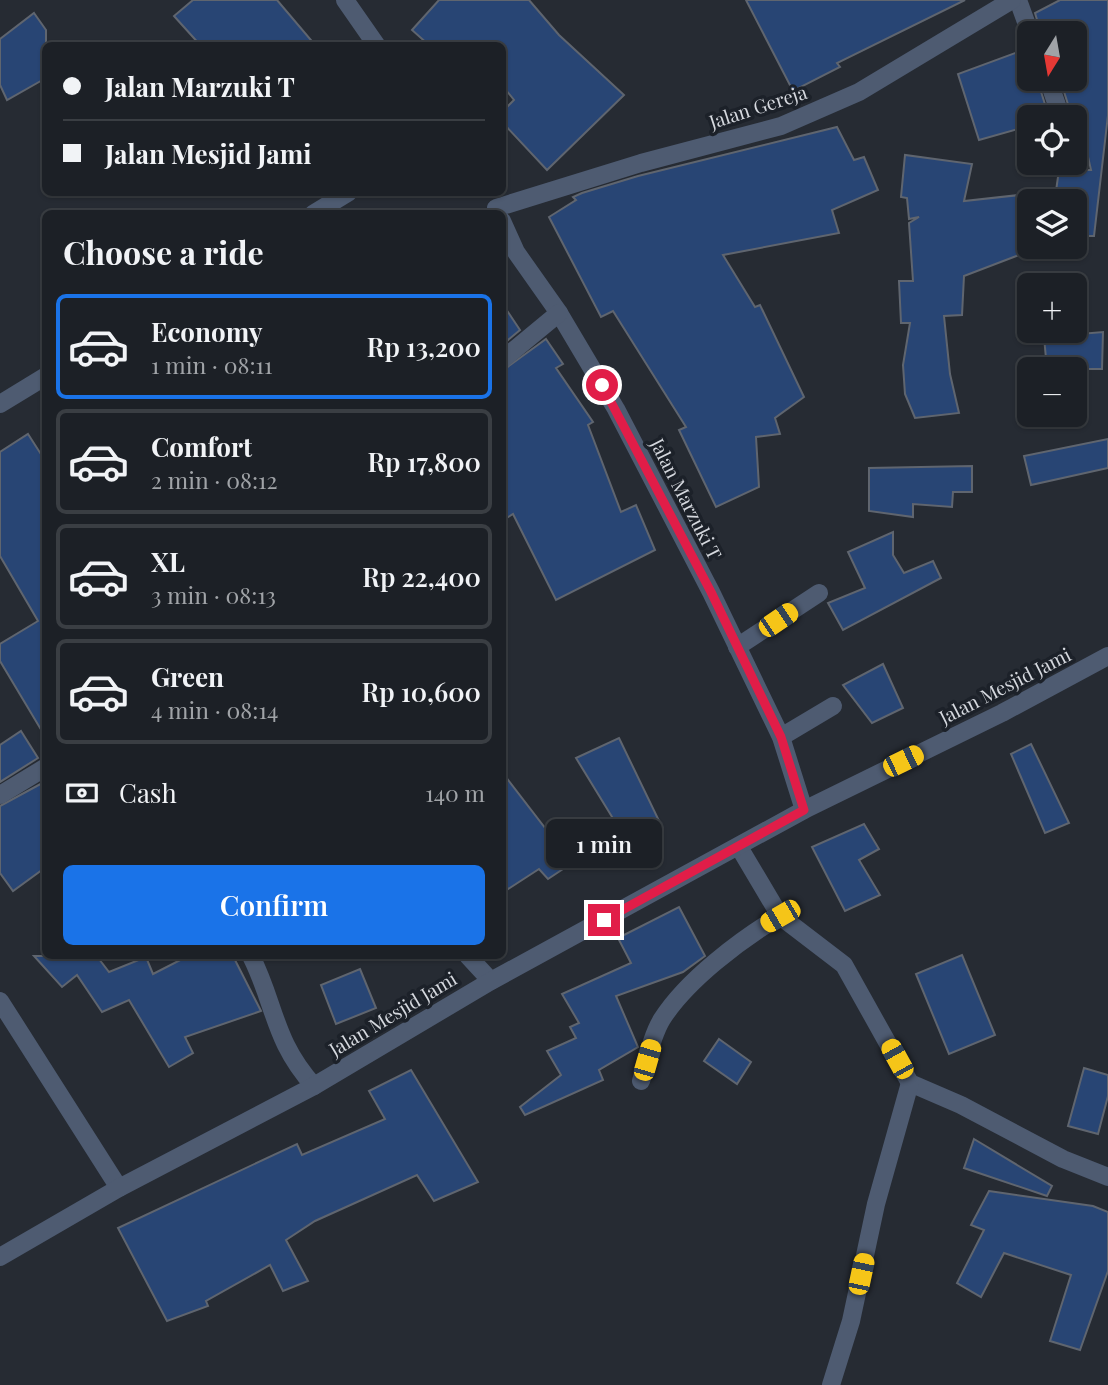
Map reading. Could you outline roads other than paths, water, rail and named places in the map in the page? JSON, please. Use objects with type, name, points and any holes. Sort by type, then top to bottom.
[{"type":"street","points":[[345,0],[374,42]]},
{"type":"street","name":"Jalan Gereja","points":[[506,211],[641,163],[781,125],[859,92],[1012,0]]},
{"type":"street","points":[[1018,0],[1026,21]]},
{"type":"street","points":[[320,210],[342,196]]},
{"type":"street","name":"Jalan Marzuki T","points":[[506,230],[516,252],[559,313],[616,409],[781,737],[804,810]]},
{"type":"street","points":[[506,357],[559,313]]},
{"type":"street","points":[[0,404],[42,378]]},
{"type":"street","points":[[737,647],[820,593]]},
{"type":"street","name":"Jalan Mesjid Jami","points":[[0,1257],[119,1188],[314,1086],[491,981],[804,810],[1002,713],[1108,656]]},
{"type":"street","points":[[781,737],[833,706]]},
{"type":"street","points":[[0,795],[42,769]]},
{"type":"street","points":[[739,847],[780,916],[844,965],[910,1083],[961,1105],[1063,1159],[1108,1177]]},
{"type":"street","points":[[641,1081],[662,1019],[706,970],[745,936],[780,916]]},
{"type":"street","points":[[252,959],[275,1026],[294,1063],[314,1086]]},
{"type":"street","points":[[471,959],[491,981]]},
{"type":"street","points":[[0,1001],[119,1188]]},
{"type":"street","points":[[831,1385],[851,1321],[876,1204],[910,1083]]}]
